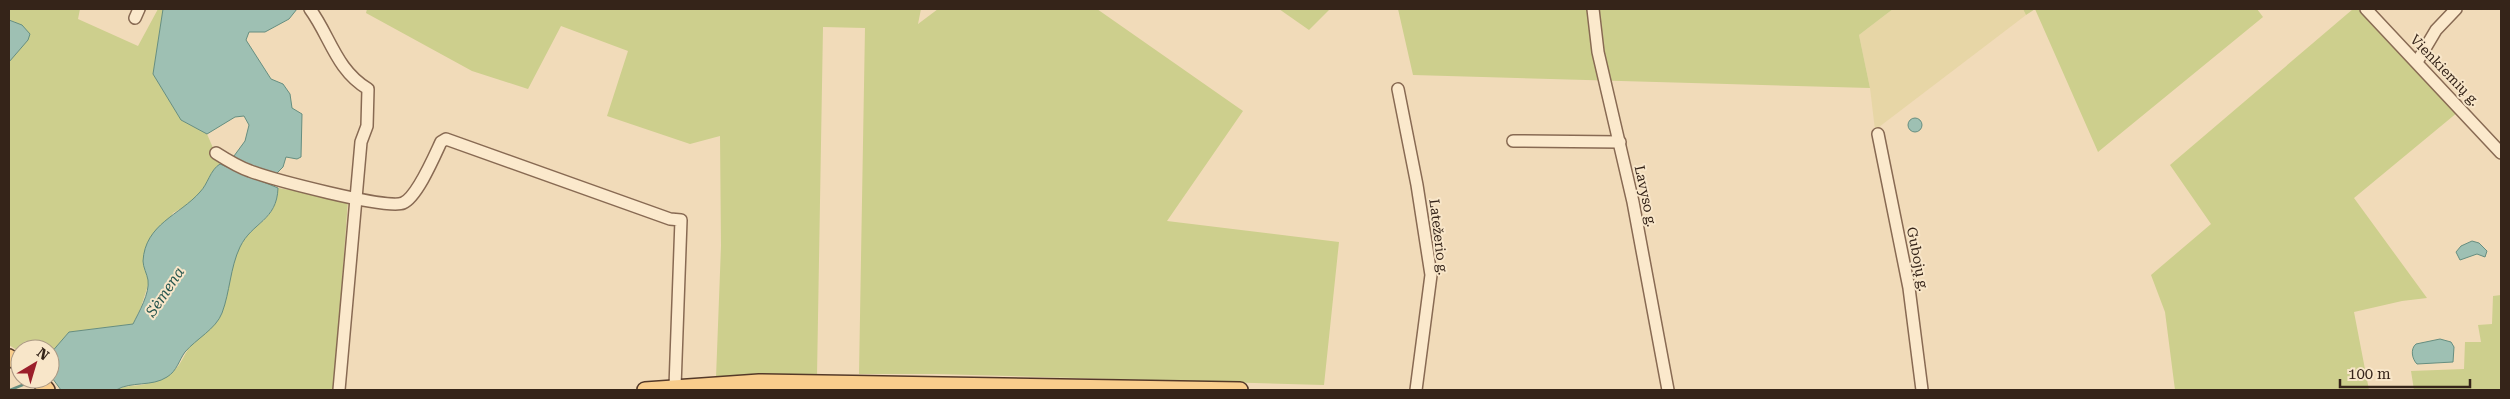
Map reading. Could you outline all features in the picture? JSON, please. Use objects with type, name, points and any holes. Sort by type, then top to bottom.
[{"type":"main road","points":[[645,390],[759,382],[1240,390]]},
{"type":"street","points":[[310,9],[341,63],[352,78],[368,89],[368,126],[361,142],[339,390]]},
{"type":"street","name":"Lavyso g.","points":[[1593,9],[1598,52],[1620,142],[1668,390]]},
{"type":"street","name":"Vienkiemių g.","points":[[2366,9],[2501,153]]},
{"type":"street","points":[[2417,62],[2436,30],[2456,9]]},
{"type":"street","name":"Latežerio g.","points":[[1398,89],[1417,185],[1431,275],[1416,390]]},
{"type":"street","name":"Gubojų g.","points":[[1878,134],[1909,288],[1922,390]]},
{"type":"street","points":[[216,153],[249,171],[355,199],[398,205],[405,203],[430,166],[441,142],[446,139],[670,219],[681,220],[675,387]]},
{"type":"street","points":[[1513,141],[1620,142]]},
{"type":"shaded area","points":[[1893,9],[2023,9],[2026,15],[1875,130],[1870,88],[1859,35]]},
{"type":"green space","points":[[9,9],[80,9],[78,19],[138,46],[158,9],[163,9],[153,74],[181,120],[207,134],[220,164],[216,167],[202,190],[189,204],[173,213],[143,262],[149,282],[133,324],[69,332],[60,342],[60,339],[10,339],[9,345],[9,62],[21,48],[15,22],[9,20]]},
{"type":"green space","points":[[367,9],[921,9],[918,24],[938,9],[1097,9],[1243,111],[1167,221],[1339,242],[1324,385],[936,374],[859,374],[865,28],[823,27],[817,376],[716,378],[721,246],[720,136],[690,144],[607,116],[628,51],[561,26],[528,89],[472,71],[366,13]]},
{"type":"green space","points":[[1279,9],[1330,9],[1309,30]]},
{"type":"green space","points":[[1398,9],[1893,9],[1859,35],[1870,88],[1413,75]]},
{"type":"green space","points":[[2023,9],[2035,9],[2026,15]]},
{"type":"green space","points":[[2035,9],[2257,9],[2263,17],[2098,152]]},
{"type":"green space","points":[[2353,9],[2359,9],[2458,112],[2354,198],[2427,298],[2402,301],[2354,312],[2369,390],[2175,390],[2165,312],[2151,275],[2211,224],[2170,165]]},
{"type":"green space","points":[[278,188],[348,200],[334,390],[116,390],[152,382],[171,373],[176,369],[193,343],[217,322],[225,304],[235,257],[239,248],[250,233],[271,212],[277,198]]},
{"type":"green space","points":[[2501,295],[2501,390],[2414,390],[2411,371],[2464,369],[2465,342],[2481,342],[2478,325],[2492,324],[2493,296]]},
{"type":"water","points":[[163,9],[297,9],[289,19],[265,32],[249,32],[246,40],[271,79],[283,84],[290,94],[292,108],[302,114],[301,157],[297,159],[286,157],[283,167],[275,175],[235,161],[234,156],[245,141],[249,125],[244,116],[235,117],[207,134],[181,120],[153,74]]},
{"type":"water","points":[[9,20],[22,25],[30,34],[28,40],[9,62]]},
{"type":"water","points":[[1912,118],[1918,118],[1922,125],[1918,132],[1912,132],[1908,128],[1908,122]]},
{"type":"water","name":"Sėmena","points":[[220,164],[278,188],[277,199],[269,215],[251,232],[240,247],[234,263],[225,305],[219,319],[211,329],[185,352],[173,372],[161,380],[122,387],[116,390],[61,390],[60,342],[69,332],[133,324],[144,302],[147,291],[148,280],[143,261],[145,248],[150,238],[165,221],[200,192]]},
{"type":"water","points":[[2472,241],[2479,243],[2487,251],[2485,257],[2477,254],[2460,260],[2456,252],[2461,246]]},
{"type":"water","points":[[2440,339],[2451,342],[2454,347],[2453,362],[2417,364],[2412,354],[2414,346]]}]
